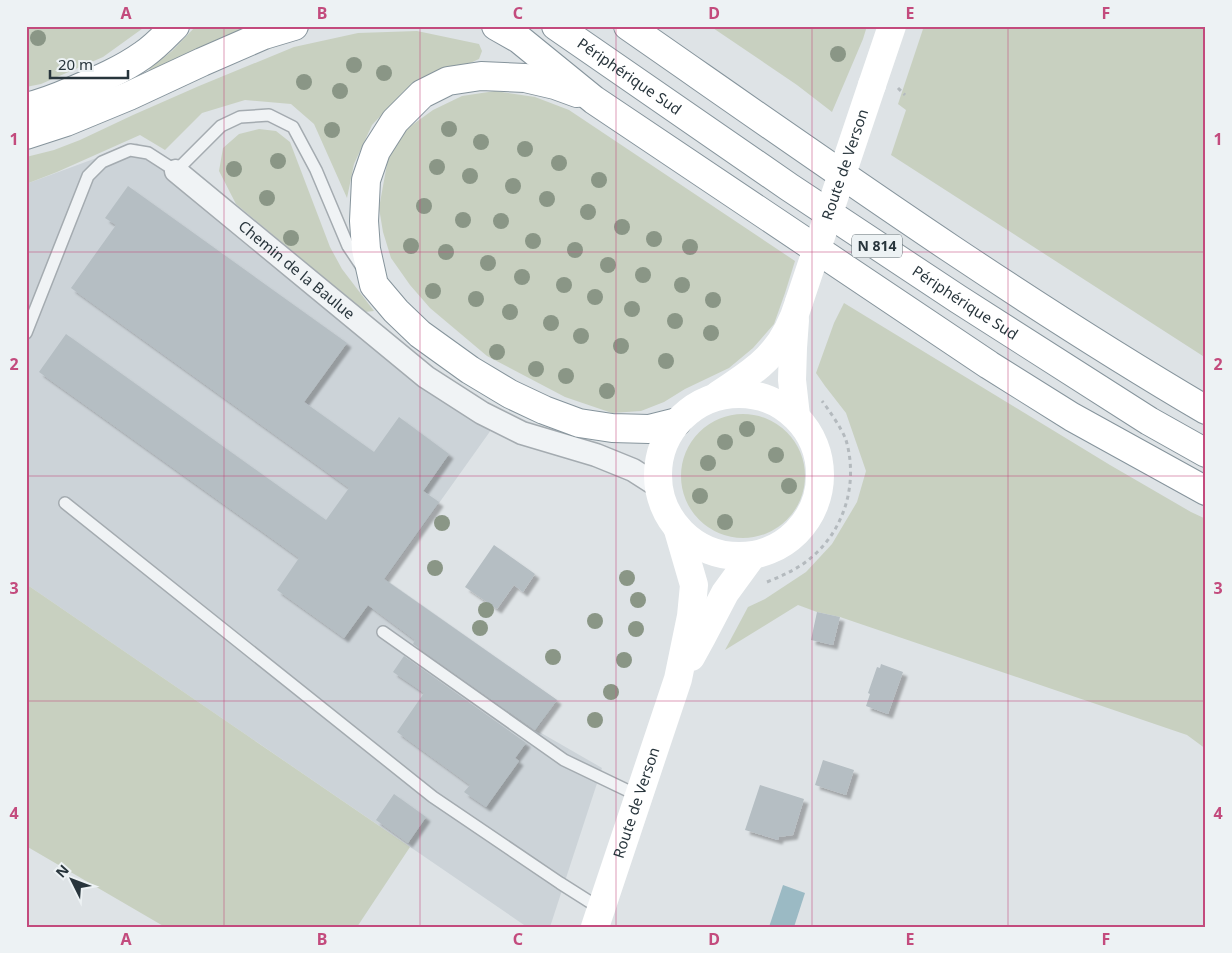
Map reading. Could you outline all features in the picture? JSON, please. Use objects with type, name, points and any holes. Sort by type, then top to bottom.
[{"type":"main road","points":[[26,107],[89,84],[130,64],[144,55],[175,26]]},
{"type":"main road","points":[[26,135],[66,122],[129,96],[264,35],[294,26]]},
{"type":"main road","points":[[496,26],[518,39],[594,100],[989,365],[1072,417],[1206,491]]},
{"type":"main road","name":"Périphérique Sud","points":[[556,26],[789,187],[958,300],[1149,421],[1206,453]]},
{"type":"main road","name":"N 814","points":[[628,26],[953,251],[1150,377],[1206,410]]},
{"type":"main road","name":"Route de Verson","points":[[717,396],[761,365],[781,341],[798,306],[892,26]]},
{"type":"main road","points":[[594,100],[555,85],[525,78],[481,76],[448,81],[422,94],[395,121],[385,136],[376,151],[366,180],[365,240],[374,285],[420,334],[470,370],[544,410],[579,423],[612,428],[649,429],[677,422]]},
{"type":"main road","name":"Route de Verson","points":[[796,416],[792,372],[798,306]]},
{"type":"main road","points":[[745,393],[773,400],[796,416],[814,440],[821,469],[818,499],[804,526],[781,546],[752,556],[725,556],[699,547],[678,530],[665,510],[658,486],[658,463],[665,441],[677,422],[695,406],[717,396],[745,393]]},
{"type":"main road","name":"Route de Verson","points":[[598,918],[678,679],[691,616],[694,585],[678,530]]},
{"type":"main road","name":"Route de Verson","points":[[678,679],[725,593],[752,556]]},
{"type":"street","name":"Chemin de la Baulue","points":[[176,171],[426,377],[482,413],[522,433],[596,455],[633,470],[658,486]]},
{"type":"lane","points":[[176,171],[221,126],[240,117],[269,115],[293,127],[316,170],[348,246],[374,285]]},
{"type":"lane","name":"Chemin de la Baulue","points":[[26,333],[88,176],[102,162],[130,150],[148,153],[176,171]]},
{"type":"lane","points":[[65,503],[433,797],[560,883],[598,918]]},
{"type":"lane","points":[[383,632],[564,760],[639,796]]},
{"type":"path","points":[[760,586],[786,574],[814,556],[826,543],[846,505],[850,489],[850,460],[845,439],[833,417],[818,397]]},
{"type":"shaded area","points":[[137,143],[491,430],[385,579],[557,700],[536,730],[602,768],[550,927],[527,927],[26,584],[26,184]]},
{"type":"green space","points":[[26,26],[146,26],[103,57],[41,84],[26,87]]},
{"type":"green space","points":[[196,26],[260,26],[153,74],[149,69],[172,51]]},
{"type":"green space","points":[[710,26],[867,26],[832,112],[797,85]]},
{"type":"green space","points":[[924,26],[1206,26],[1206,358],[891,155],[906,110],[898,104]]},
{"type":"green space","points":[[417,31],[479,44],[482,51],[479,59],[466,65],[443,70],[404,91],[372,125],[354,164],[347,198],[314,124],[291,104],[245,100],[202,113],[165,150],[140,135],[26,184],[26,157],[54,150],[80,140],[199,86],[294,47],[358,33]]},
{"type":"green space","points":[[495,91],[535,97],[569,110],[795,261],[774,324],[753,348],[729,368],[685,389],[664,402],[641,411],[612,413],[565,397],[487,356],[430,308],[410,285],[391,258],[383,232],[379,208],[389,153],[408,128],[433,110],[462,96]]},
{"type":"green space","points":[[259,129],[276,131],[290,142],[330,247],[342,269],[374,311],[365,312],[236,204],[219,171],[223,148],[239,134]]},
{"type":"green space","points":[[844,303],[1110,465],[1206,519],[1206,749],[1187,735],[840,617],[817,612],[798,605],[725,650],[748,607],[765,599],[806,572],[832,544],[857,502],[866,471],[846,413],[816,373],[834,323]]},
{"type":"green space","points":[[743,414],[767,418],[787,432],[801,452],[805,476],[801,500],[787,520],[767,534],[743,538],[719,534],[699,520],[685,500],[681,476],[685,452],[699,432],[719,418]]},
{"type":"green space","points":[[26,584],[410,847],[357,927],[165,927],[26,846]]},
{"type":"water","points":[[783,885],[805,893],[794,927],[769,927]]},
{"type":"building","points":[[128,186],[347,343],[304,402],[374,452],[399,417],[449,454],[423,491],[439,502],[384,579],[557,700],[535,730],[413,644],[415,640],[368,605],[344,638],[277,590],[299,558],[39,372],[66,334],[326,520],[349,488],[71,288],[116,225],[105,218]]},
{"type":"building","points":[[494,545],[535,574],[523,592],[514,585],[497,609],[465,587]]},
{"type":"building","points":[[817,612],[840,617],[833,645],[811,640]]},
{"type":"building","points":[[404,656],[526,743],[515,758],[519,761],[486,807],[464,792],[470,785],[397,732],[424,693],[393,672]]},
{"type":"building","points":[[881,664],[903,672],[888,714],[866,706],[870,694],[868,693],[877,667],[880,668]]},
{"type":"building","points":[[823,760],[854,770],[846,795],[815,785]]},
{"type":"building","points":[[760,785],[804,799],[793,835],[779,837],[778,840],[745,830]]},
{"type":"building","points":[[394,794],[426,817],[408,843],[376,820]]}]
